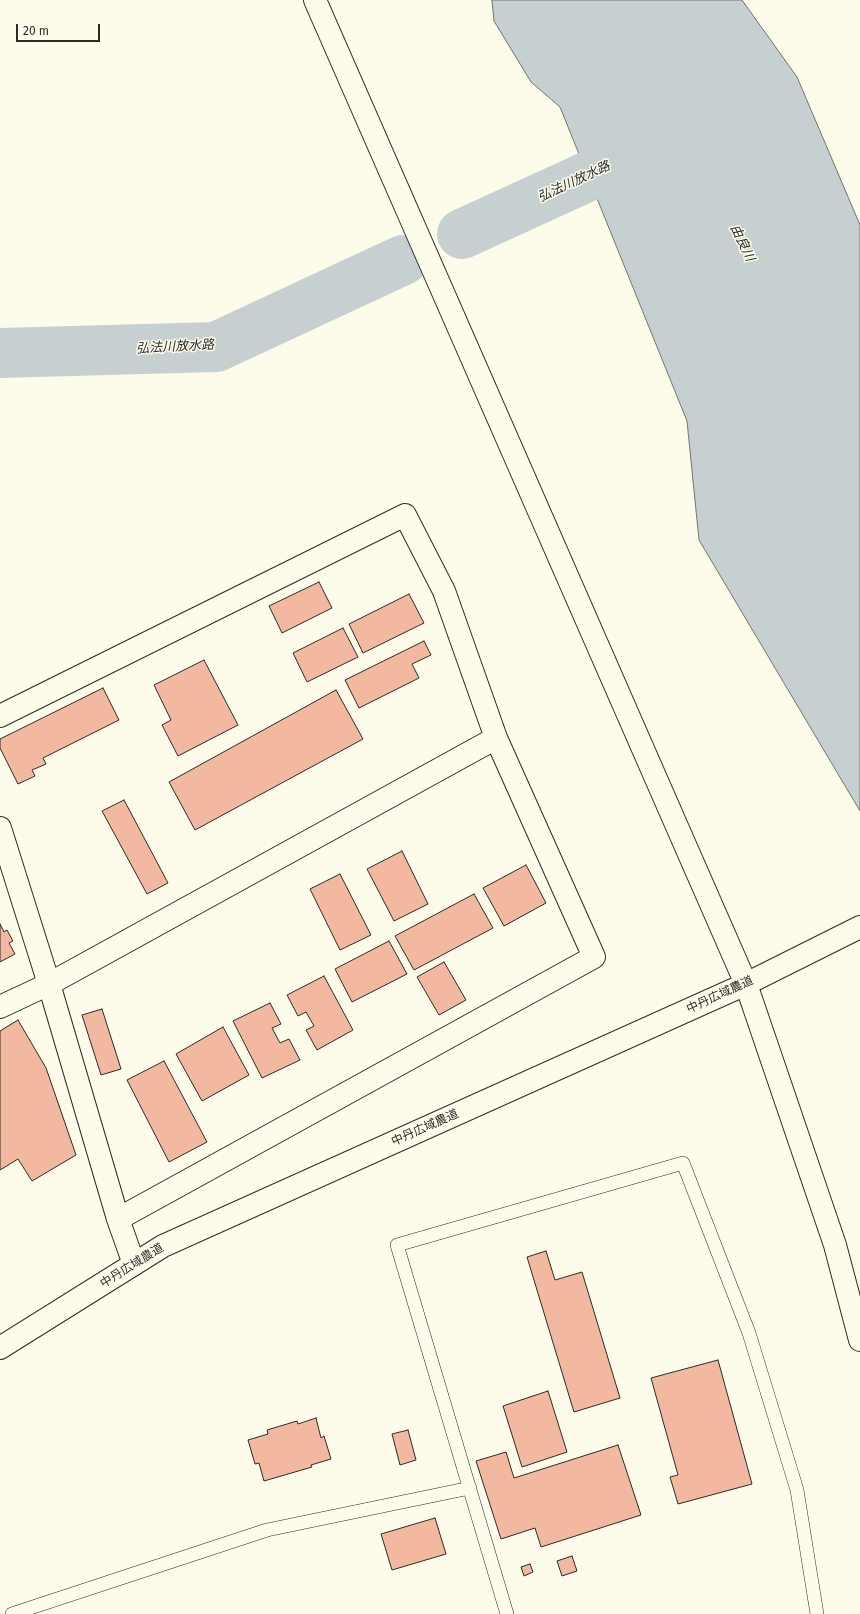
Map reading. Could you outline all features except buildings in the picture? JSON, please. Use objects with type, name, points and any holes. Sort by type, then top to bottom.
[{"type":"street","points":[[315,0],[746,984],[835,1245],[860,1340]]},
{"type":"street","points":[[0,716],[405,515],[444,591],[496,738],[594,957],[118,1219]]},
{"type":"street","points":[[0,1007],[49,984],[496,738]]},
{"type":"street","points":[[0,828],[49,984],[118,1219],[134,1264]]},
{"type":"street","name":"中丹広域農道","points":[[0,1348],[162,1246],[746,984],[860,927]]},
{"type":"lane","points":[[507,1614],[397,1245],[683,1163],[749,1333],[798,1490],[816,1614]]},
{"type":"lane","points":[[12,1614],[267,1530],[470,1488]]},
{"type":"water","name":"由良川","points":[[492,0],[742,0],[797,77],[860,225],[860,811],[699,540],[687,421],[560,107],[531,82],[494,21]]},
{"type":"waterway","name":"弘法川放水路","points":[[462,234],[650,148]]},
{"type":"waterway","name":"弘法川放水路","points":[[0,353],[216,347],[403,260]]}]
